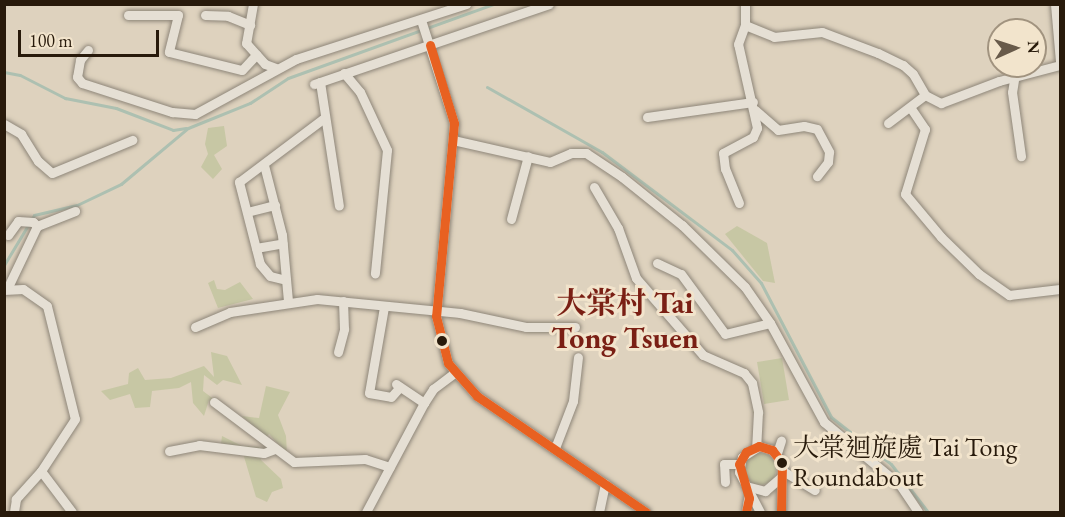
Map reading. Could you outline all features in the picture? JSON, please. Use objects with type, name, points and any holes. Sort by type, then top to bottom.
[{"type":"street","points":[[253,4],[246,43],[256,55],[276,68]]},
{"type":"street","points":[[339,206],[332,153],[317,83],[549,4]]},
{"type":"street","points":[[739,203],[725,169],[723,153],[753,137],[757,128],[754,106],[738,45],[745,25],[746,4]]},
{"type":"street","points":[[745,25],[774,37],[822,32],[878,53],[914,74],[930,101],[949,103],[999,81],[1014,80],[1060,63],[1055,4]]},
{"type":"street","points":[[88,50],[80,60],[77,77],[82,83],[99,85],[172,112],[195,114],[276,68],[464,5]]},
{"type":"street","points":[[128,15],[178,15],[169,52],[242,70],[256,55]]},
{"type":"street","points":[[205,15],[228,16],[250,25]]},
{"type":"street","points":[[421,20],[452,108],[453,140],[436,312],[440,341],[454,373],[477,396],[646,513]]},
{"type":"street","points":[[344,73],[360,92],[387,150],[375,273]]},
{"type":"street","points":[[1014,80],[1012,92],[1021,156]]},
{"type":"street","points":[[888,123],[925,96]]},
{"type":"street","points":[[647,117],[754,106]]},
{"type":"street","points":[[754,106],[778,130],[804,126],[817,129],[829,152],[828,162],[818,176]]},
{"type":"street","points":[[910,107],[925,129],[905,194],[912,203],[979,274],[1009,295],[1060,289]]},
{"type":"street","points":[[286,280],[263,271],[240,179],[264,165],[323,119]]},
{"type":"street","points":[[4,124],[21,134],[38,160],[52,173],[132,140]]},
{"type":"street","points":[[453,140],[550,162],[571,153],[586,153],[622,177],[682,225],[737,279],[770,323],[824,422],[900,485],[918,513]]},
{"type":"street","points":[[511,219],[528,156]]},
{"type":"street","points":[[264,165],[283,243],[288,301]]},
{"type":"street","points":[[594,187],[618,228],[636,278],[703,355],[744,373],[752,382],[758,412],[756,447]]},
{"type":"street","points":[[247,212],[274,205]]},
{"type":"street","points":[[8,235],[31,222],[75,211]]},
{"type":"street","points":[[14,513],[16,499],[41,471],[75,419],[65,367],[46,306],[23,289],[6,289],[31,222]]},
{"type":"street","points":[[256,248],[283,243]]},
{"type":"street","points":[[657,263],[681,274],[725,334],[770,323]]},
{"type":"street","points":[[195,327],[222,314],[288,301],[343,301],[489,317],[526,327],[574,327]]},
{"type":"street","points":[[338,352],[344,329],[343,301]]},
{"type":"street","points":[[384,307],[369,393],[391,397],[397,386],[424,403]]},
{"type":"street","points":[[555,448],[573,401],[578,357]]},
{"type":"street","points":[[366,512],[424,403],[433,389],[454,373]]},
{"type":"street","points":[[214,402],[294,462],[365,459],[390,467]]},
{"type":"street","points":[[781,441],[777,453],[782,474],[781,513]]},
{"type":"street","points":[[169,451],[199,445],[264,453],[275,449]]},
{"type":"street","points":[[760,513],[746,488],[739,464],[746,452],[756,447],[777,453]]},
{"type":"street","points":[[725,482],[724,464],[739,464]]},
{"type":"street","points":[[41,471],[72,513]]},
{"type":"street","points":[[746,488],[765,491],[782,474]]},
{"type":"street","points":[[782,474],[815,490]]},
{"type":"street","points":[[599,513],[605,484]]},
{"type":"street","points":[[746,488],[746,513]]},
{"type":"green space","points":[[224,126],[227,146],[214,155],[222,169],[213,179],[201,167],[208,154],[205,144],[208,128]]},
{"type":"green space","points":[[737,226],[767,243],[775,283],[763,281],[725,234]]},
{"type":"green space","points":[[214,280],[217,289],[225,290],[240,282],[253,299],[218,308],[208,283]]},
{"type":"green space","points":[[211,352],[227,356],[242,385],[223,380],[217,385],[204,375],[203,391],[215,400],[211,405],[209,400],[204,416],[193,403],[191,382],[179,388],[152,391],[150,407],[135,408],[130,394],[110,400],[101,391],[128,384],[129,373],[138,368],[145,380],[171,378],[204,366],[214,377]]},
{"type":"green space","points":[[782,358],[789,400],[764,404],[757,362]]},
{"type":"green space","points":[[266,386],[290,392],[278,415],[286,436],[287,454],[269,434],[266,438],[242,416],[259,418]]},
{"type":"green space","points":[[222,436],[242,446],[259,447],[261,460],[281,479],[283,488],[272,492],[267,502],[256,497],[242,450],[221,444]]},
{"type":"green space","points":[[760,453],[772,457],[776,469],[772,481],[760,485],[748,481],[744,469],[748,457]]},
{"type":"waterway","points":[[4,265],[34,215],[77,205],[121,184],[188,128],[250,103],[288,78],[493,4]]},
{"type":"waterway","points":[[4,72],[20,75],[65,98],[116,108],[173,130],[186,128]]},
{"type":"waterway","points":[[487,87],[602,152],[732,250],[761,283],[831,417],[891,464],[928,512]]},
{"type":"transit line","points":[[430,45],[454,123],[436,316],[448,363],[477,396],[646,512]]},
{"type":"transit line","points":[[746,512],[749,498],[739,464],[746,452],[759,446],[772,450],[782,463],[781,512]]},
{"type":"place","name":"大棠迴旋處 Tai Tong Roundabout","points":[[782,463]]},
{"type":"district","name":"大棠村 Tai Tong Tsuen","points":[[625,320]]}]
